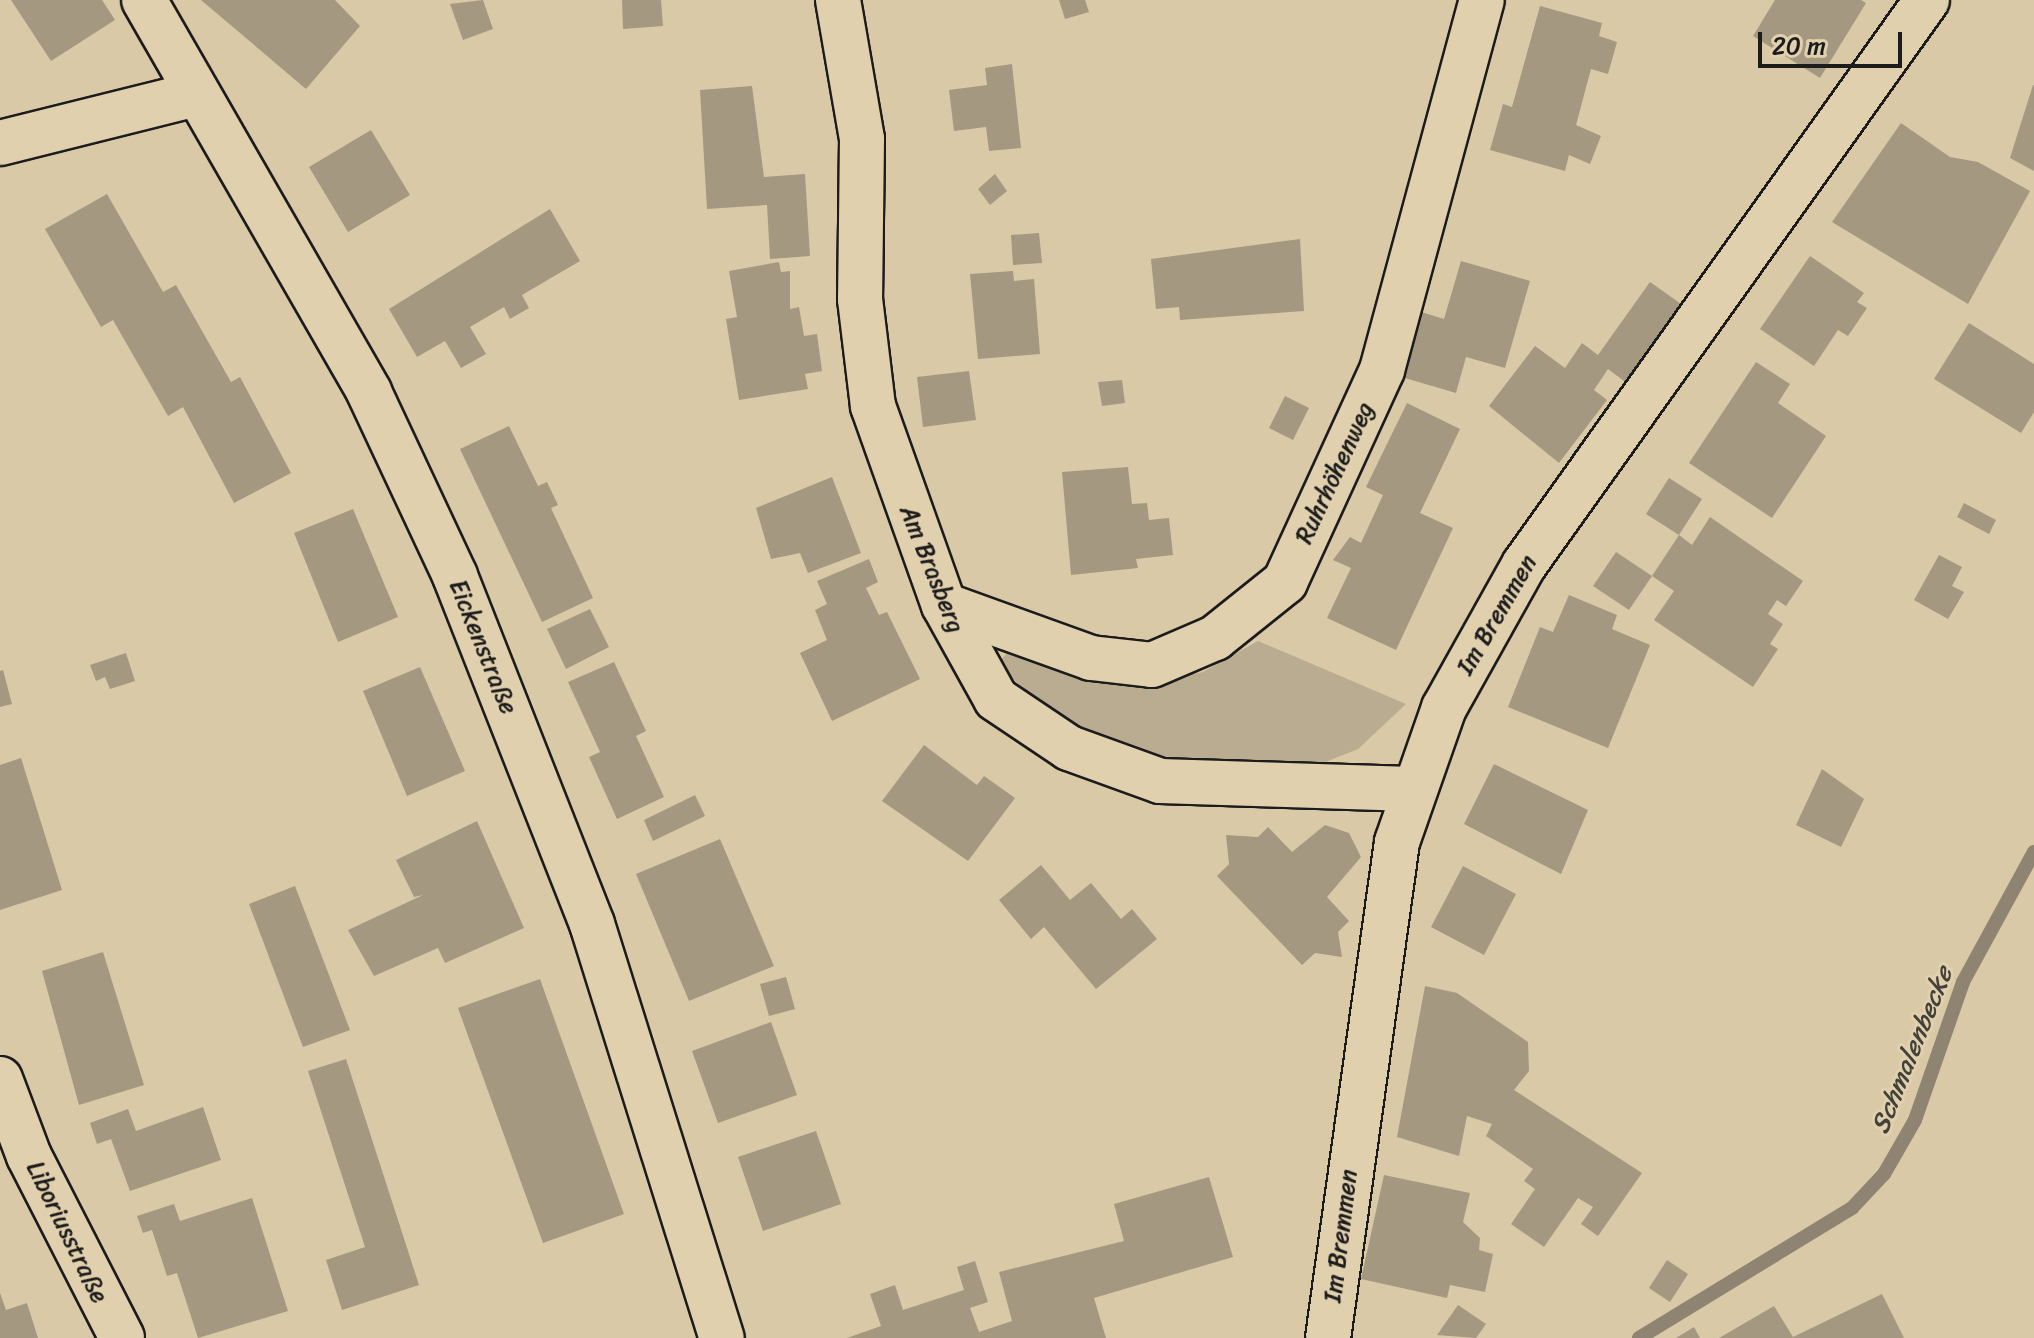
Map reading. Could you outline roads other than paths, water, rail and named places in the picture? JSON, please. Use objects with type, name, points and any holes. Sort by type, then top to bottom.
[{"type":"street","name":"Eickenstraße","points":[[144,0],[192,95],[369,392],[455,576],[592,924],[722,1338]]},
{"type":"street","name":"Am Brasberg","points":[[838,0],[862,139],[860,299],[873,406],[944,605],[996,699],[1031,727],[1116,767],[1206,785],[1412,789]]},
{"type":"street","name":"Ruhrhöhenweg","points":[[944,605],[1091,658],[1152,665],[1215,638],[1285,582],[1382,370],[1482,0]]},
{"type":"street","name":"Im Bremmen","points":[[1328,1338],[1380,947],[1412,789],[1444,708],[1524,565],[1927,0]]},
{"type":"street","points":[[0,143],[192,95]]},
{"type":"street","name":"Liboriusstraße","points":[[0,1079],[29,1156],[122,1338]]},
{"type":"waterway","name":"Schmalenbecke","points":[[1639,1338],[1852,1208],[1884,1174],[1915,1120],[1963,982],[2034,852]]}]
